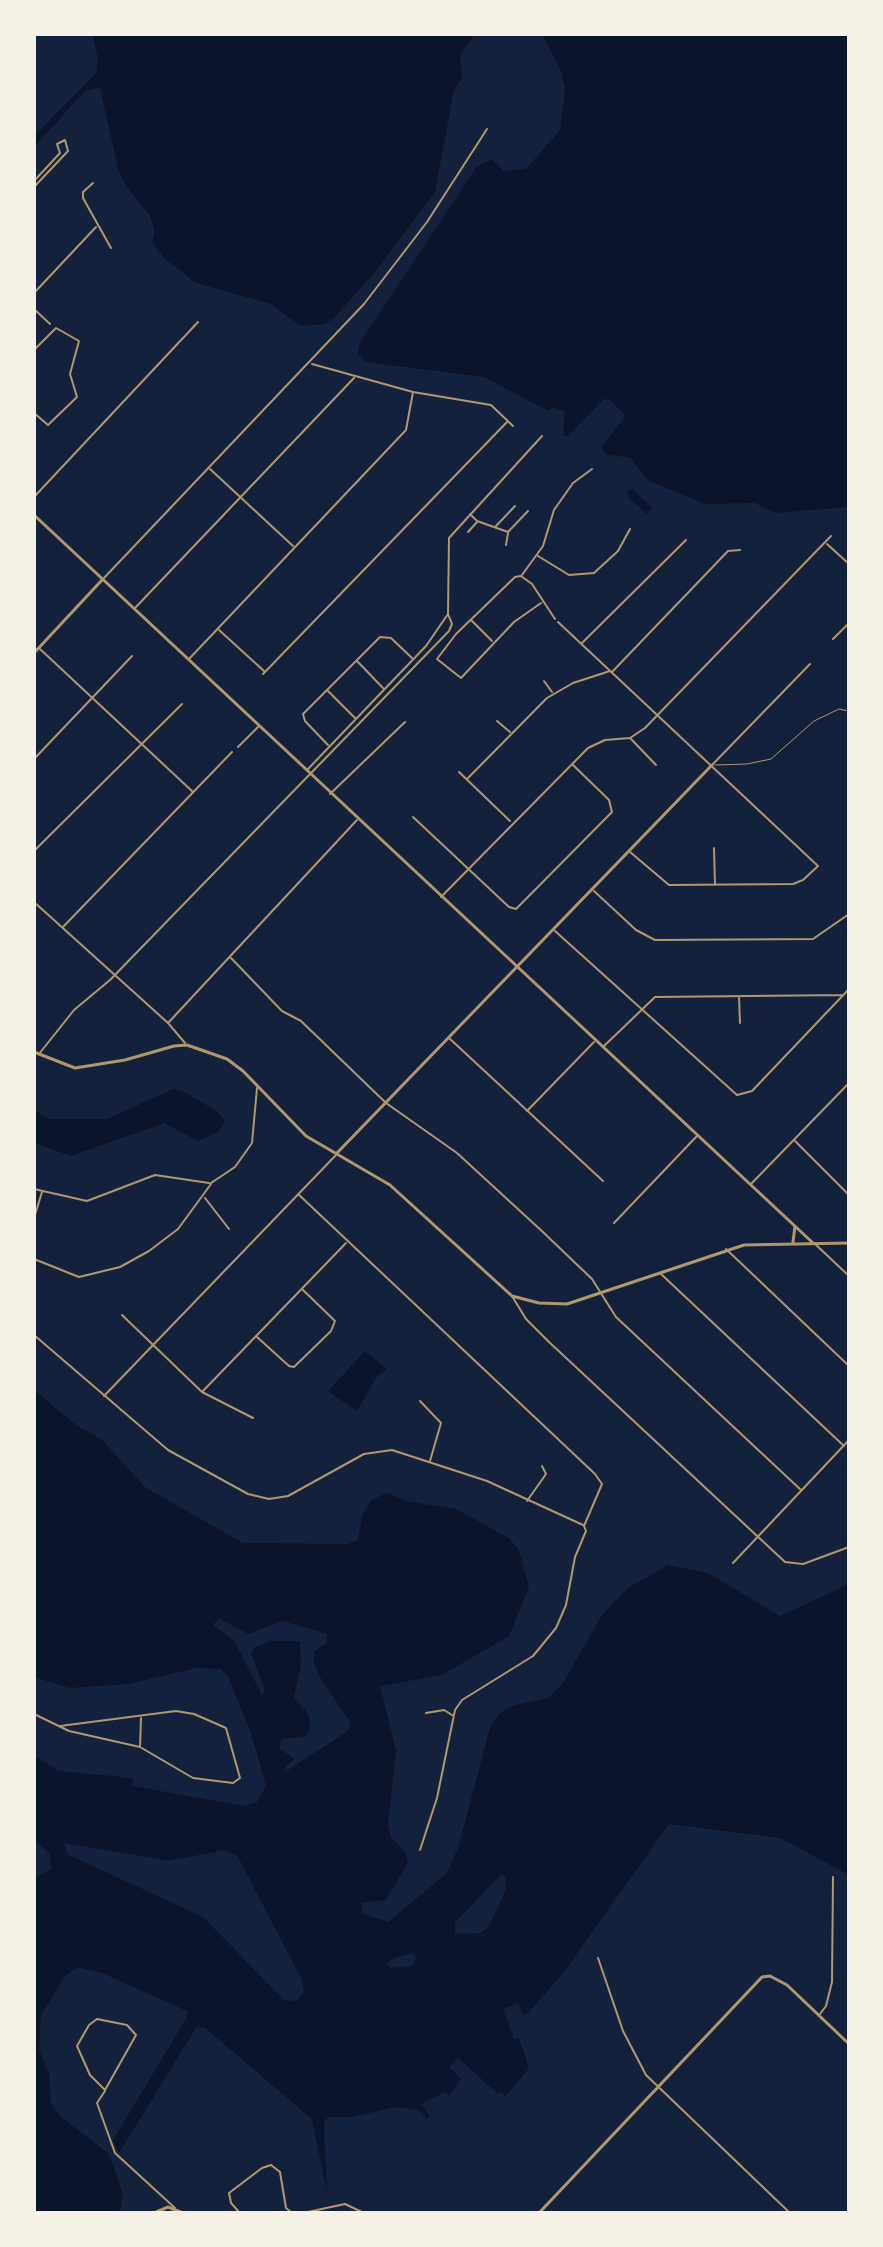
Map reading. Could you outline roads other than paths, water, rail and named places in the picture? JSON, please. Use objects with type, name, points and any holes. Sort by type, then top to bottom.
[{"type":"street","points":[[34,653],[310,363],[399,262],[487,129]]},
{"type":"street","points":[[34,181],[60,153],[57,144],[65,140],[68,151],[34,187]]},
{"type":"street","points":[[93,183],[82,195],[96,227],[111,248]]},
{"type":"street","points":[[34,293],[96,227]]},
{"type":"street","points":[[34,309],[50,324]]},
{"type":"street","points":[[34,497],[198,322]]},
{"type":"street","points":[[34,350],[56,328],[79,341],[70,374],[77,397],[48,425],[34,413]]},
{"type":"street","points":[[310,363],[354,378],[413,392],[491,405],[513,426]]},
{"type":"street","points":[[134,609],[354,378]]},
{"type":"street","points":[[188,660],[406,430],[413,392]]},
{"type":"street","points":[[218,629],[264,673],[508,421]]},
{"type":"street","points":[[427,647],[452,626],[448,614],[449,538],[542,436]]},
{"type":"street","points":[[209,468],[295,548]]},
{"type":"street","points":[[437,657],[509,580],[521,576],[550,530],[554,510],[573,483],[592,469]]},
{"type":"street","points":[[495,527],[515,506]]},
{"type":"street","points":[[506,545],[508,532],[528,511]]},
{"type":"street","points":[[469,513],[477,521],[508,532]]},
{"type":"street","points":[[34,515],[357,820],[849,1276]]},
{"type":"street","points":[[468,532],[477,521]]},
{"type":"street","points":[[536,555],[569,575],[594,573],[618,551],[630,529]]},
{"type":"street","points":[[441,897],[588,748],[605,740],[630,738],[658,716],[831,536]]},
{"type":"street","points":[[581,644],[686,540]]},
{"type":"street","points":[[826,543],[849,564]]},
{"type":"street","points":[[467,779],[553,693],[611,672],[728,551],[740,550]]},
{"type":"street","points":[[521,576],[533,586],[541,603],[555,619]]},
{"type":"street","points":[[427,647],[451,673],[461,678],[493,642],[541,603]]},
{"type":"street","points":[[187,1045],[75,1068],[36,1054],[64,1020],[115,975],[309,774],[427,647],[448,614]]},
{"type":"street","points":[[471,620],[493,642]]},
{"type":"street","points":[[558,622],[818,866],[803,880],[793,884],[669,885],[630,852]]},
{"type":"street","points":[[833,639],[849,623]]},
{"type":"street","points":[[441,629],[446,633]]},
{"type":"street","points":[[331,747],[305,721],[303,714],[383,636],[391,638],[415,660]]},
{"type":"street","points":[[39,648],[193,792]]},
{"type":"street","points":[[34,759],[132,656]]},
{"type":"street","points":[[356,660],[386,690]]},
{"type":"street","points":[[104,1397],[810,664]]},
{"type":"street","points":[[544,681],[553,693]]},
{"type":"street","points":[[327,690],[357,720]]},
{"type":"street","points":[[34,851],[182,704]]},
{"type":"street","points":[[497,721],[511,733]]},
{"type":"street","points":[[330,794],[405,722]]},
{"type":"street","points":[[238,747],[259,726]]},
{"type":"street","points":[[630,738],[656,765]]},
{"type":"street","points":[[63,927],[232,752]]},
{"type":"street","points":[[413,817],[509,907],[522,907],[612,812],[609,800],[571,764]]},
{"type":"street","points":[[459,772],[512,822]]},
{"type":"street","points":[[168,1023],[357,820]]},
{"type":"street","points":[[714,848],[715,886]]},
{"type":"street","points":[[593,890],[636,930],[655,940],[813,939],[849,914]]},
{"type":"street","points":[[34,902],[168,1023],[187,1045],[233,1063],[293,1125],[390,1185],[512,1296],[526,1319],[549,1342],[785,1562],[795,1566],[849,1547]]},
{"type":"street","points":[[554,930],[729,1092],[745,1095],[849,989]]},
{"type":"street","points":[[231,958],[282,1011],[301,1021],[386,1103],[457,1153],[592,1279],[616,1317],[801,1490]]},
{"type":"street","points":[[602,1048],[639,1009],[655,997],[843,995]]},
{"type":"street","points":[[739,996],[740,1023]]},
{"type":"street","points":[[449,1037],[603,1181]]},
{"type":"street","points":[[527,1111],[595,1041]]},
{"type":"street","points":[[750,1185],[849,1083]]},
{"type":"street","points":[[34,1259],[79,1277],[116,1268],[149,1251],[182,1226],[211,1184],[235,1167],[252,1143],[257,1087]]},
{"type":"street","points":[[614,1223],[698,1136]]},
{"type":"street","points":[[794,1141],[849,1195]]},
{"type":"street","points":[[34,1189],[82,1201],[108,1196],[155,1175],[211,1184]]},
{"type":"street","points":[[34,1218],[42,1192]]},
{"type":"street","points":[[298,1194],[599,1477],[601,1491],[584,1526],[586,1531],[575,1557],[566,1605],[550,1638],[533,1656],[462,1700],[453,1715],[437,1798],[420,1850]]},
{"type":"street","points":[[204,1197],[229,1229]]},
{"type":"street","points":[[793,1243],[795,1226]]},
{"type":"street","points":[[202,1392],[347,1242]]},
{"type":"street","points":[[512,1296],[550,1305],[600,1294],[726,1249],[793,1243],[849,1243]]},
{"type":"street","points":[[726,1249],[849,1366]]},
{"type":"street","points":[[660,1273],[844,1446]]},
{"type":"street","points":[[256,1336],[294,1367],[331,1331],[335,1321],[302,1289]]},
{"type":"street","points":[[122,1315],[202,1392],[253,1418]]},
{"type":"street","points":[[34,1335],[104,1397],[188,1463],[259,1498],[279,1499],[297,1493],[374,1451],[403,1452],[487,1481],[526,1502],[584,1526]]},
{"type":"street","points":[[420,1401],[441,1423],[430,1462]]},
{"type":"street","points":[[733,1563],[849,1440]]},
{"type":"street","points":[[526,1502],[546,1474],[542,1466]]},
{"type":"street","points":[[426,1713],[444,1710],[453,1715]]},
{"type":"street","points":[[34,1714],[60,1726],[140,1747],[193,1778],[233,1783],[240,1778],[229,1734],[218,1722],[184,1711],[60,1726]]},
{"type":"street","points":[[140,1747],[141,1717]]},
{"type":"street","points":[[819,2015],[826,2006],[832,1982],[833,1877]]},
{"type":"street","points":[[598,1958],[623,2031],[656,2088],[790,2213]]},
{"type":"street","points":[[539,2213],[762,1977],[779,1979],[849,2044]]},
{"type":"street","points":[[105,2090],[90,2075],[77,2046],[89,2025],[97,2019],[127,2025],[136,2035],[105,2090],[97,2103],[110,2139],[119,2159],[183,2213]]},
{"type":"street","points":[[240,2213],[231,2203],[229,2193],[262,2168],[271,2165],[280,2172],[286,2208],[292,2213]]},
{"type":"street","points":[[303,2213],[345,2204],[364,2213]]},
{"type":"street","points":[[154,2213],[160,2208],[176,2209]]},
{"type":"lane","points":[[712,765],[747,764],[771,759],[823,715],[839,709],[849,711]]},
{"type":"water","points":[[92,34],[475,34],[460,55],[462,78],[454,90],[435,192],[375,272],[333,319],[324,324],[301,326],[271,304],[196,283],[165,259],[152,243],[155,232],[150,216],[125,185],[118,169],[100,87],[85,91],[34,147],[34,136],[96,73],[98,58]]},
{"type":"water","points":[[542,34],[849,34],[849,507],[775,513],[755,503],[705,504],[649,481],[630,458],[606,454],[601,447],[626,416],[610,400],[604,399],[568,436],[563,435],[565,412],[553,407],[548,411],[484,377],[366,362],[358,353],[360,342],[477,166],[492,159],[504,171],[526,169],[560,130],[565,90],[561,71]]},
{"type":"water","points":[[632,489],[652,507],[647,514],[628,497],[627,491]]},
{"type":"water","points":[[173,1089],[185,1092],[218,1112],[225,1121],[218,1132],[198,1141],[164,1123],[71,1156],[34,1143],[34,1110],[49,1119],[107,1119]]},
{"type":"water","points":[[365,1351],[387,1369],[376,1378],[357,1411],[328,1391]]},
{"type":"water","points":[[34,1390],[76,1425],[102,1440],[146,1488],[243,1543],[348,1544],[358,1540],[362,1516],[371,1500],[387,1493],[410,1502],[456,1509],[509,1538],[519,1550],[529,1587],[509,1636],[442,1675],[380,1686],[396,1751],[388,1825],[391,1837],[406,1853],[408,1863],[386,1900],[361,1903],[363,1914],[388,1922],[447,1873],[458,1848],[490,1728],[499,1714],[514,1705],[548,1698],[563,1683],[602,1615],[628,1588],[668,1565],[708,1573],[780,1616],[849,1584],[849,1875],[780,1838],[669,1824],[561,1976],[528,2013],[523,2015],[518,2003],[503,2009],[514,2039],[519,2038],[529,2068],[511,2090],[505,2096],[500,2092],[498,2094],[458,2058],[449,2067],[461,2079],[449,2096],[445,2092],[421,2104],[430,2116],[427,2119],[418,2110],[395,2107],[352,2117],[328,2117],[324,2123],[327,2193],[312,2119],[205,2028],[196,2028],[119,2153],[113,2140],[187,2017],[187,2011],[102,1973],[78,1967],[65,1976],[41,2015],[39,2050],[49,2074],[51,2103],[60,2116],[109,2154],[123,2194],[120,2213],[34,2213],[34,1879],[51,1869],[50,1854],[34,1840],[34,1755],[58,1771],[123,1777],[133,1779],[132,1786],[244,1806],[257,1802],[266,1786],[251,1733],[228,1677],[221,1669],[196,1668],[129,1684],[69,1688],[34,1677]],"holes":[[[219,1618],[248,1634],[283,1621],[327,1634],[327,1643],[314,1651],[314,1663],[322,1681],[351,1723],[348,1731],[285,1772],[285,1767],[295,1759],[279,1748],[282,1739],[305,1737],[310,1730],[309,1715],[294,1697],[301,1666],[300,1641],[271,1641],[255,1647],[251,1653],[265,1691],[262,1695],[235,1642],[213,1625]],[[64,1843],[168,1861],[225,1850],[238,1857],[301,1978],[304,1992],[297,2001],[284,2000],[203,1917],[67,1854]],[[501,1875],[505,1876],[506,1890],[488,1928],[480,1933],[455,1934],[455,1922]],[[413,1953],[416,1959],[412,1966],[390,1968],[387,1964],[391,1959]]]}]
